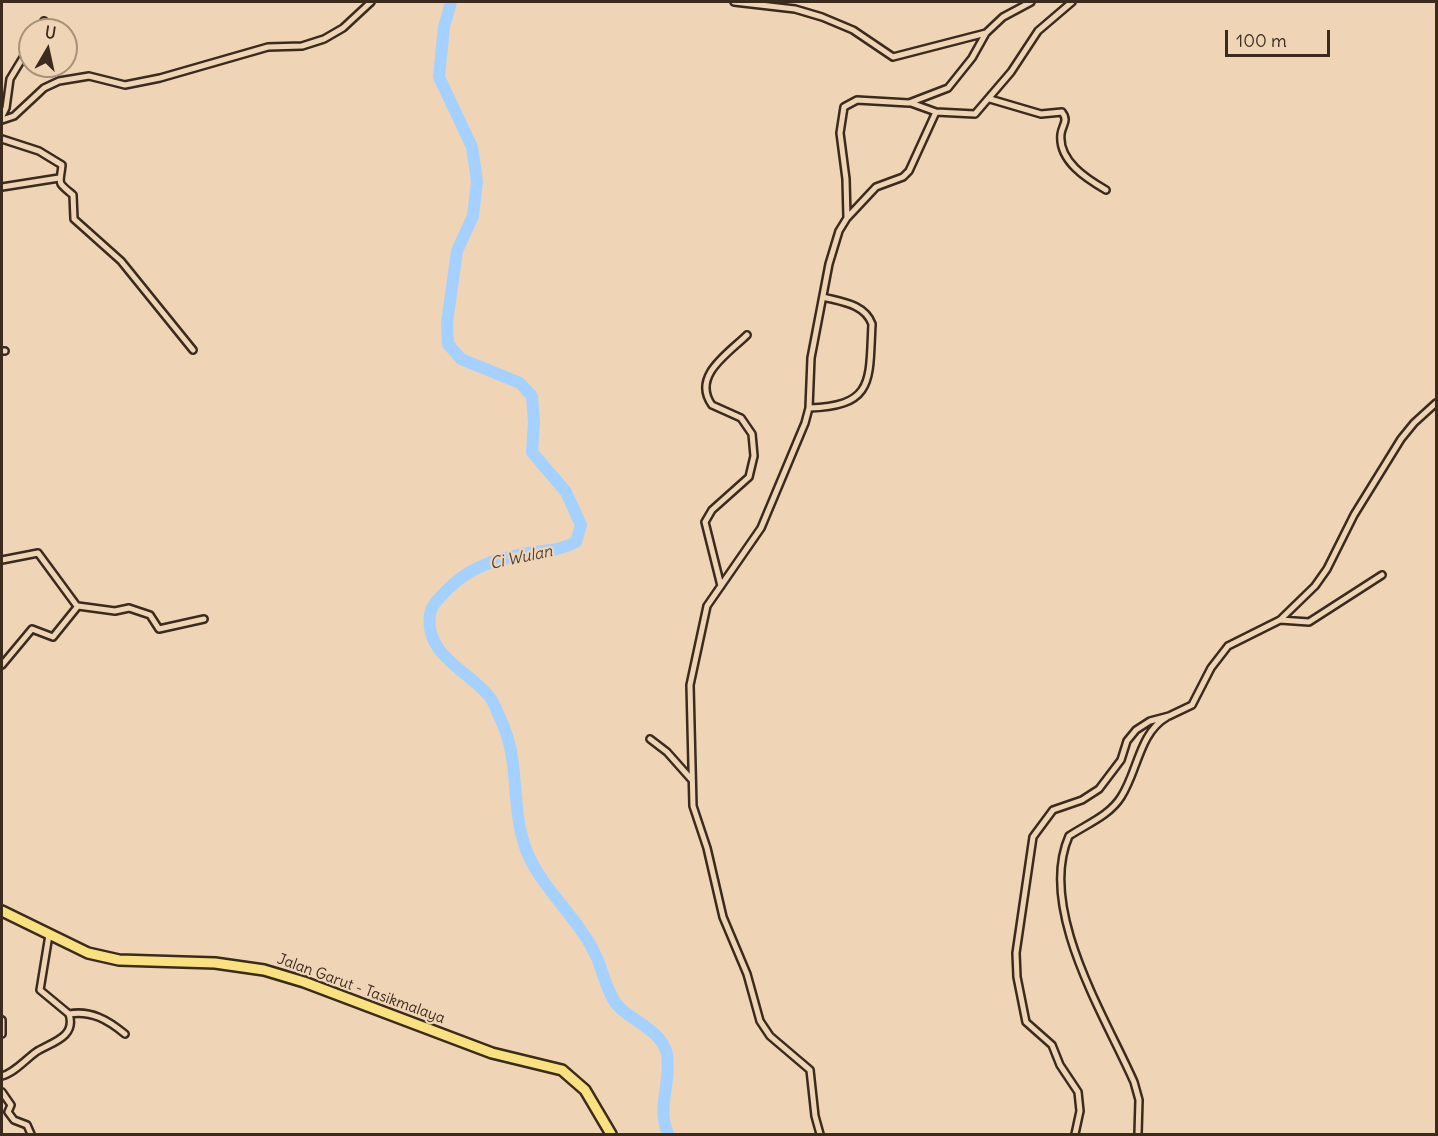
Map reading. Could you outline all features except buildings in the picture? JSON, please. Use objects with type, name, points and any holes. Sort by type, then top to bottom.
[{"type":"main road","name":"Jalan Garut - Tasikmalaya","points":[[2,911],[78,950],[109,958],[215,963],[264,970],[304,982],[492,1053],[562,1070],[585,1090],[611,1134]]},
{"type":"street","points":[[2,118],[14,116],[44,88],[59,81],[89,76],[125,85],[160,78],[268,47],[302,46],[324,39],[343,28],[371,2]]},
{"type":"street","points":[[734,2],[795,9],[822,17],[853,30],[893,57],[986,33]]},
{"type":"street","points":[[909,102],[948,88],[972,58],[986,33],[1017,8],[1031,2]]},
{"type":"street","points":[[847,218],[846,179],[840,133],[844,106],[857,100],[909,102],[936,112],[970,116],[979,112],[1038,31],[1071,2]]},
{"type":"street","points":[[2,118],[6,108],[10,79],[18,66]]},
{"type":"street","points":[[990,99],[1041,114],[1062,112],[1066,120],[1061,140],[1069,160],[1081,175],[1107,190]]},
{"type":"street","points":[[820,1134],[815,1116],[810,1070],[770,1036],[760,1021],[747,974],[715,893],[707,848],[693,806],[691,671],[707,606],[762,528],[806,423],[809,408],[811,358],[836,240],[847,218],[876,187],[903,177],[909,171],[936,112]]},
{"type":"street","points":[[2,140],[39,151],[60,163],[62,166],[59,178],[61,188],[73,195],[74,219],[111,249],[194,350]]},
{"type":"street","points":[[2,187],[59,178]]},
{"type":"street","points":[[809,408],[839,405],[852,400],[864,390],[869,372],[872,324],[870,318],[860,308],[823,297]]},
{"type":"street","points":[[721,586],[705,522],[712,510],[749,477],[754,440],[746,422],[712,405],[706,388],[711,370],[747,335]]},
{"type":"street","points":[[1138,1134],[1139,1100],[1134,1082],[1100,1013],[1082,969],[1061,902],[1059,879],[1069,836],[1095,821],[1120,799],[1152,728],[1169,716],[1192,705],[1212,668],[1228,646],[1280,620],[1320,580],[1354,515],[1404,435],[1437,403]]},
{"type":"street","points":[[2,560],[38,553],[77,606],[114,611],[129,608],[150,615],[158,628],[204,619]]},
{"type":"street","points":[[1280,620],[1309,622],[1382,575]]},
{"type":"street","points":[[2,665],[33,629],[53,637],[77,606]]},
{"type":"street","points":[[1075,1134],[1080,1111],[1078,1092],[1060,1065],[1052,1045],[1026,1022],[1017,977],[1016,953],[1033,837],[1053,810],[1082,800],[1099,789],[1122,760],[1127,741],[1136,730],[1157,718],[1169,716]]},
{"type":"street","points":[[650,739],[667,752],[691,779]]},
{"type":"street","points":[[49,935],[40,990],[69,1014],[80,1012],[96,1016],[125,1034]]},
{"type":"street","points":[[2,1076],[39,1049],[61,1040],[69,1025],[69,1014]]},
{"type":"street","points":[[2,1020],[2,1034]]},
{"type":"street","points":[[2,1092],[11,1106],[8,1112],[14,1120],[27,1125],[31,1134]]},
{"type":"waterway","name":"Ci Wulan","points":[[451,2],[444,27],[439,77],[472,147],[477,181],[473,216],[457,251],[447,323],[448,344],[461,359],[520,383],[532,396],[534,422],[532,452],[566,492],[581,525],[576,542],[558,549],[495,561],[475,569],[457,581],[434,604],[430,615],[430,629],[440,651],[480,687],[494,704],[508,738],[521,832],[526,850],[535,868],[591,946],[615,1002],[654,1033],[664,1046],[667,1054],[668,1074],[663,1114],[668,1134]]}]
